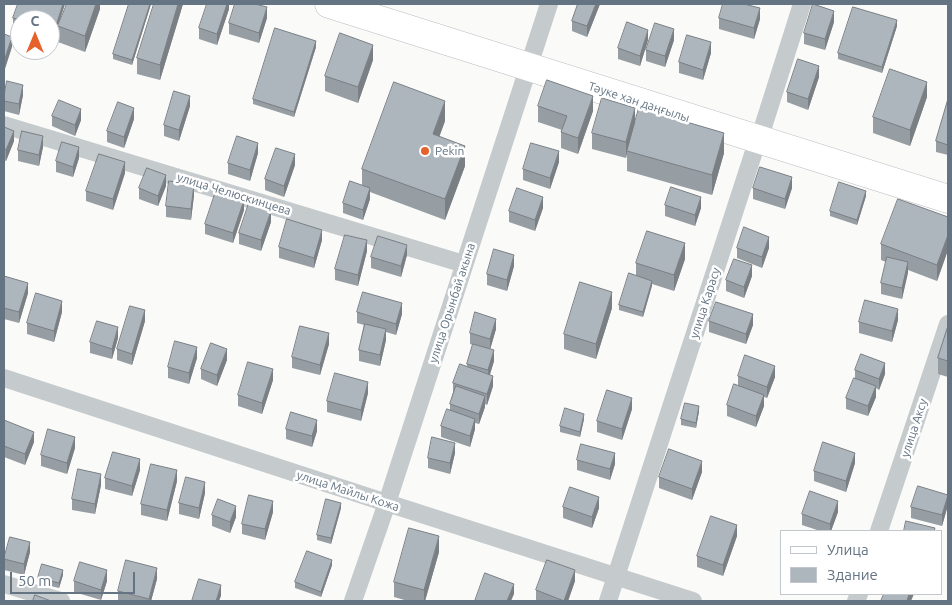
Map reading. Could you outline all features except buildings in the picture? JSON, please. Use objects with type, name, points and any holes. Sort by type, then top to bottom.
[{"type":"main road","name":"Тәуке хан даңғылы","points":[[329,4],[530,60],[760,133],[948,199]]},
{"type":"main road","name":"Тәуке хан даңғылы","points":[[376,4],[530,60]]},
{"type":"main road","name":"Тәуке хан даңғылы","points":[[760,133],[948,185]]},
{"type":"street","name":"улица Орынбай акына","points":[[353,601],[387,503],[549,4]]},
{"type":"street","name":"улица Карасу","points":[[608,601],[802,4]]},
{"type":"street","name":"улица Челюскинцева","points":[[4,125],[464,264]]},
{"type":"street","name":"улица Аксу","points":[[879,530],[948,324]]},
{"type":"street","name":"улица Майлы Кожа","points":[[4,378],[693,601]]},
{"type":"street","points":[[4,584],[61,601]]},
{"type":"place","name":"Pekin","points":[[425,151]]}]
